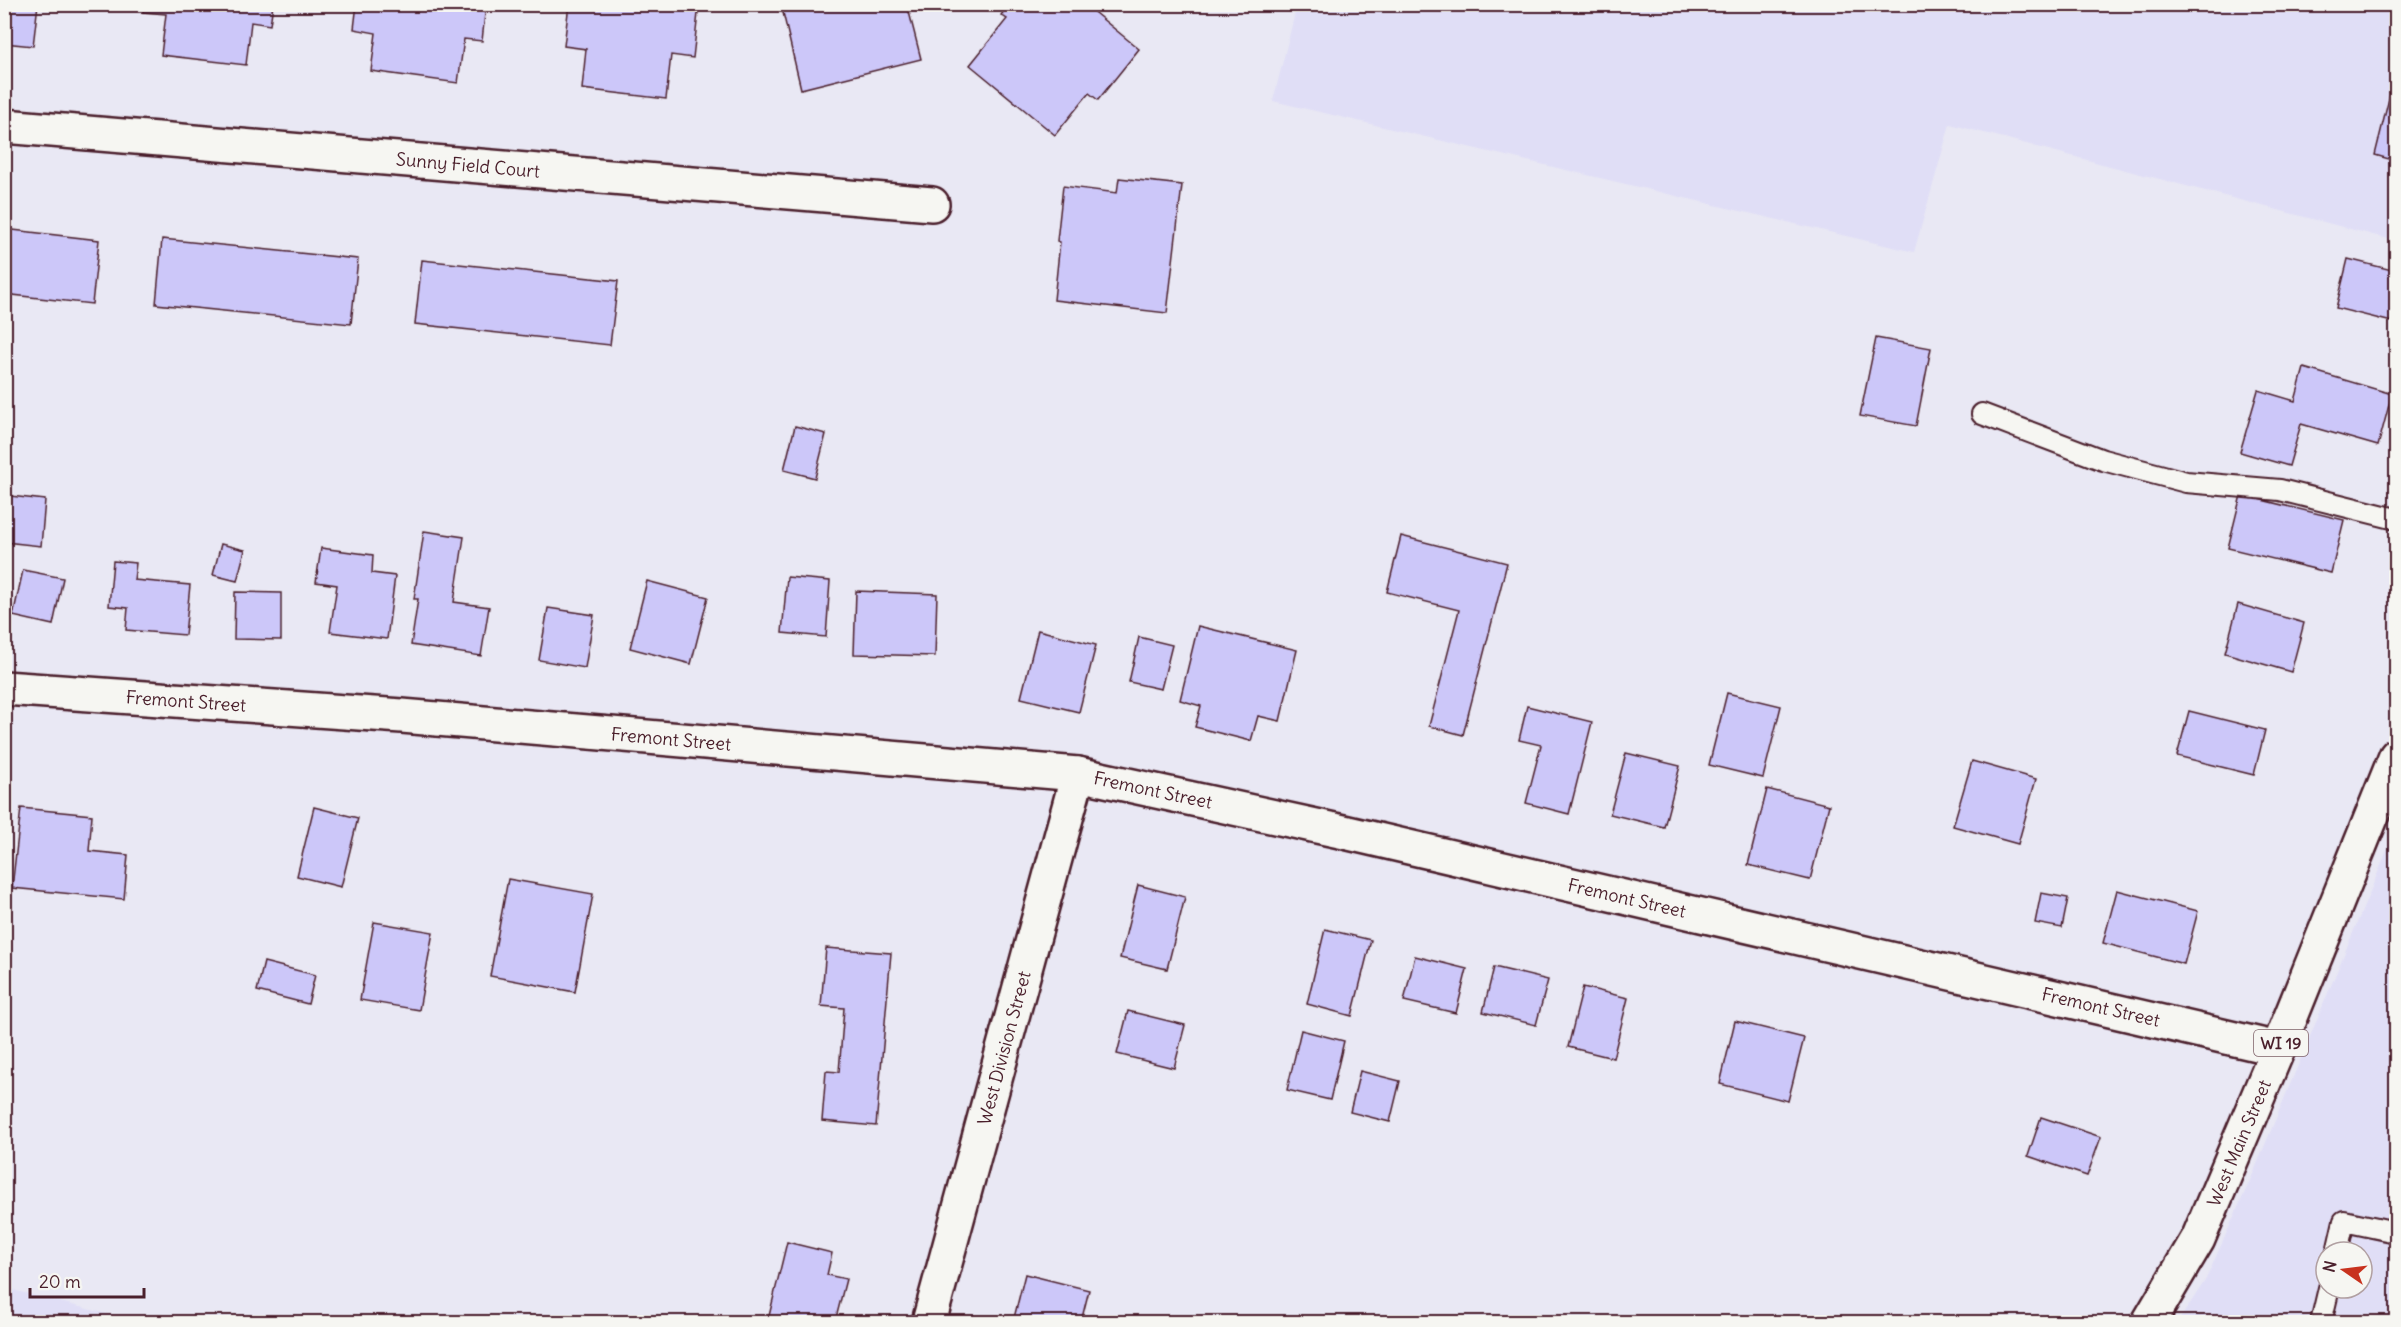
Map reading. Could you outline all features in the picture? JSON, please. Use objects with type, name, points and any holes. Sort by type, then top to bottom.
[{"type":"street","name":"Sunny Field Court","points":[[4,126],[932,204]]},
{"type":"street","name":"Fremont Street","points":[[4,688],[402,716],[1078,774],[1344,832],[2278,1049]]},
{"type":"street","name":"West Main Street","points":[[2149,1323],[2198,1239],[2397,756]]},
{"type":"street","name":"West Division Street","points":[[929,1323],[1078,774]]},
{"type":"lane","points":[[1982,414],[2103,459],[2186,482],[2280,490],[2397,519]]},
{"type":"lane","points":[[2340,1240],[2344,1221],[2397,1232]]},
{"type":"lane","points":[[2321,1323],[2326,1300]]},
{"type":"shaded area","points":[[1297,5],[2396,5],[2396,241],[1950,124],[1914,252],[1273,101]]},
{"type":"shaded area","points":[[2396,829],[2396,1322],[2178,1322],[2206,1279],[2252,1176]]},
{"type":"shaded area","points":[[5,1288],[139,1322],[5,1322]]},
{"type":"building","points":[[4,4],[38,4],[33,46],[4,43]]},
{"type":"building","points":[[144,4],[273,4],[270,25],[251,22],[246,65],[161,55],[166,14],[143,12]]},
{"type":"building","points":[[357,4],[486,4],[482,41],[464,39],[458,83],[371,71],[376,33],[354,29]]},
{"type":"building","points":[[569,4],[699,4],[693,58],[671,55],[666,99],[582,89],[586,49],[564,46]]},
{"type":"building","points":[[781,4],[907,4],[921,59],[801,89]]},
{"type":"building","points":[[1009,4],[1084,4],[1139,49],[1098,100],[1089,93],[1055,135],[970,65],[1007,19],[1001,15]]},
{"type":"building","points":[[2396,70],[2396,161],[2375,155]]},
{"type":"building","points":[[1119,178],[1182,185],[1167,313],[1054,300],[1063,186],[1117,193]]},
{"type":"building","points":[[4,229],[99,240],[92,304],[4,294]]},
{"type":"building","points":[[162,239],[358,259],[351,324],[156,304]]},
{"type":"building","points":[[2348,259],[2396,271],[2396,323],[2336,308]]},
{"type":"building","points":[[422,260],[618,281],[610,345],[415,324]]},
{"type":"building","points":[[1876,338],[1931,348],[1916,426],[1860,416]]},
{"type":"building","points":[[2304,368],[2392,394],[2378,446],[2301,424],[2289,466],[2240,452],[2258,390],[2295,401]]},
{"type":"building","points":[[795,426],[826,434],[815,478],[784,470]]},
{"type":"building","points":[[2241,495],[2344,520],[2331,573],[2228,548]]},
{"type":"building","points":[[10,496],[45,500],[41,546],[5,542]]},
{"type":"building","points":[[424,531],[464,537],[454,602],[489,607],[481,656],[411,645],[418,599],[414,599]]},
{"type":"building","points":[[1401,536],[1507,563],[1463,735],[1429,726],[1459,610],[1387,592]]},
{"type":"building","points":[[221,544],[245,550],[237,581],[213,575]]},
{"type":"building","points":[[321,548],[373,555],[372,573],[395,576],[387,639],[330,632],[337,585],[316,582]]},
{"type":"building","points":[[113,561],[136,563],[134,580],[190,585],[185,635],[126,630],[128,608],[109,606]]},
{"type":"building","points":[[23,570],[63,578],[53,625],[13,616]]},
{"type":"building","points":[[787,577],[830,581],[826,637],[782,633]]},
{"type":"building","points":[[647,581],[708,597],[691,664],[630,648]]},
{"type":"building","points":[[856,591],[937,594],[935,656],[854,654]]},
{"type":"building","points":[[235,592],[281,593],[281,640],[234,639]]},
{"type":"building","points":[[2238,604],[2304,623],[2291,672],[2225,653]]},
{"type":"building","points":[[548,608],[594,615],[585,668],[539,660]]},
{"type":"building","points":[[1198,626],[1297,650],[1280,721],[1258,716],[1251,741],[1195,727],[1201,706],[1180,700]]},
{"type":"building","points":[[1038,630],[1096,645],[1079,712],[1021,698]]},
{"type":"building","points":[[1139,637],[1172,645],[1161,689],[1129,682]]},
{"type":"building","points":[[1727,693],[1781,706],[1763,778],[1709,765]]},
{"type":"building","points":[[1527,706],[1592,722],[1569,814],[1526,803],[1541,745],[1519,740]]},
{"type":"building","points":[[2189,711],[2265,730],[2254,775],[2177,756]]},
{"type":"building","points":[[1626,753],[1680,766],[1664,827],[1610,814]]},
{"type":"building","points":[[1972,761],[2036,779],[2018,844],[1953,826]]},
{"type":"building","points":[[1767,789],[1829,805],[1810,880],[1748,865]]},
{"type":"building","points":[[314,807],[358,818],[341,887],[297,876]]},
{"type":"building","points":[[21,808],[92,815],[89,851],[128,855],[124,899],[12,888]]},
{"type":"building","points":[[508,879],[593,894],[575,992],[490,976]]},
{"type":"building","points":[[1138,885],[1185,897],[1167,969],[1120,958]]},
{"type":"building","points":[[2117,890],[2198,911],[2184,964],[2103,943]]},
{"type":"building","points":[[2041,893],[2068,898],[2062,928],[2035,923]]},
{"type":"building","points":[[374,922],[433,932],[419,1010],[360,1000]]},
{"type":"building","points":[[1325,929],[1371,940],[1352,1016],[1307,1004]]},
{"type":"building","points":[[826,948],[891,953],[876,1126],[822,1121],[826,1071],[839,1072],[844,1008],[821,1006]]},
{"type":"building","points":[[1415,956],[1467,969],[1456,1013],[1404,1001]]},
{"type":"building","points":[[264,962],[315,975],[308,1004],[257,991]]},
{"type":"building","points":[[1494,967],[1548,980],[1536,1025],[1483,1012]]},
{"type":"building","points":[[1583,987],[1628,998],[1613,1058],[1568,1047]]},
{"type":"building","points":[[1128,1011],[1185,1025],[1174,1068],[1117,1054]]},
{"type":"building","points":[[1735,1021],[1804,1038],[1788,1101],[1720,1084]]},
{"type":"building","points":[[1301,1030],[1344,1041],[1330,1100],[1287,1090]]},
{"type":"building","points":[[1360,1071],[1400,1081],[1390,1122],[1350,1112]]},
{"type":"building","points":[[2041,1117],[2101,1137],[2087,1176],[2028,1156]]},
{"type":"building","points":[[787,1242],[832,1253],[827,1275],[846,1279],[835,1322],[794,1322],[769,1316]]},
{"type":"building","points":[[1025,1274],[1089,1290],[1081,1322],[1013,1322]]}]
